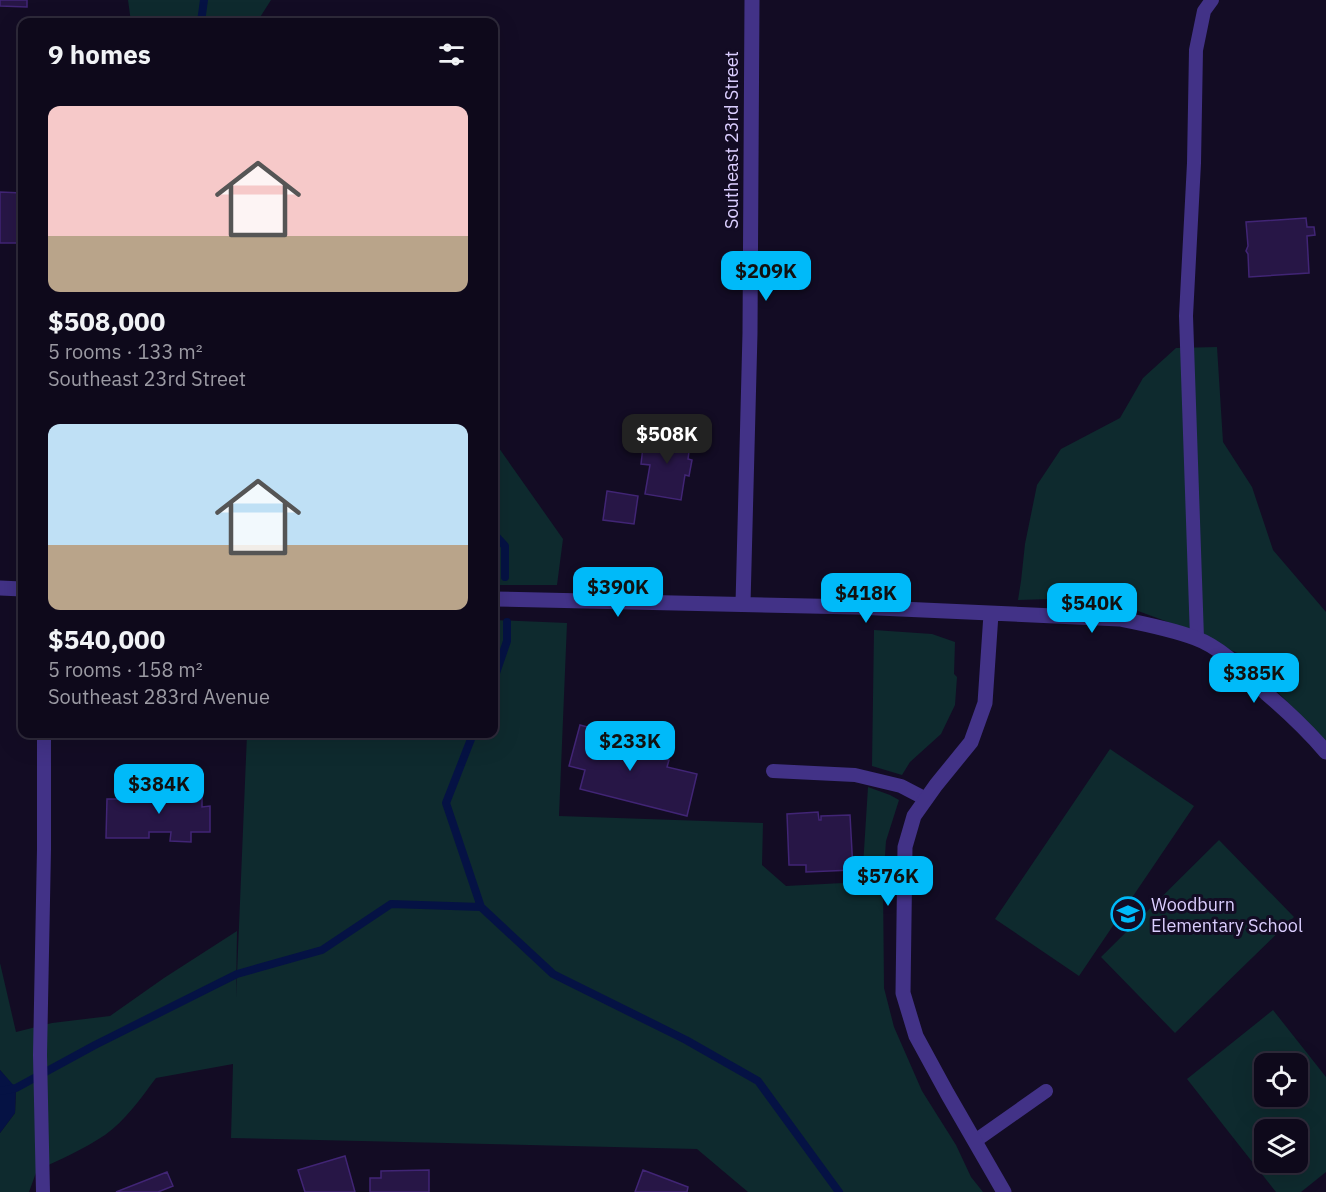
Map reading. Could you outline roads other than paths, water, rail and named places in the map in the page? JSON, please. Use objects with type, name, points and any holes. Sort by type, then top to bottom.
[{"type":"street","name":"Southeast 23rd Street","points":[[743,604],[750,333],[752,0]]},
{"type":"street","points":[[0,588],[18,589]]},
{"type":"street","points":[[498,599],[845,607],[1120,619],[1161,627],[1197,638],[1223,654],[1311,734],[1326,752]]},
{"type":"street","points":[[991,614],[985,703],[971,742],[914,816],[905,847],[903,993],[916,1036],[1004,1192]]},
{"type":"lane","points":[[1197,638],[1186,316],[1194,163],[1196,50],[1204,11],[1212,0]]},
{"type":"lane","points":[[43,1192],[40,1055],[44,738]]},
{"type":"lane","points":[[773,771],[855,775],[901,786],[926,799]]},
{"type":"lane","points":[[975,1141],[1046,1091]]},
{"type":"waterway","points":[[202,18],[204,0]]},
{"type":"waterway","points":[[498,538],[505,546],[505,577]]},
{"type":"waterway","points":[[498,667],[507,641],[507,622]]},
{"type":"waterway","points":[[471,738],[446,803],[481,907],[553,974],[686,1040],[758,1081],[839,1192]]},
{"type":"waterway","points":[[0,1091],[16,1088],[95,1045],[237,974],[322,950],[391,904],[481,907]]},
{"type":"place","name":"Woodburn Elementary School","points":[[1128,914]]}]
